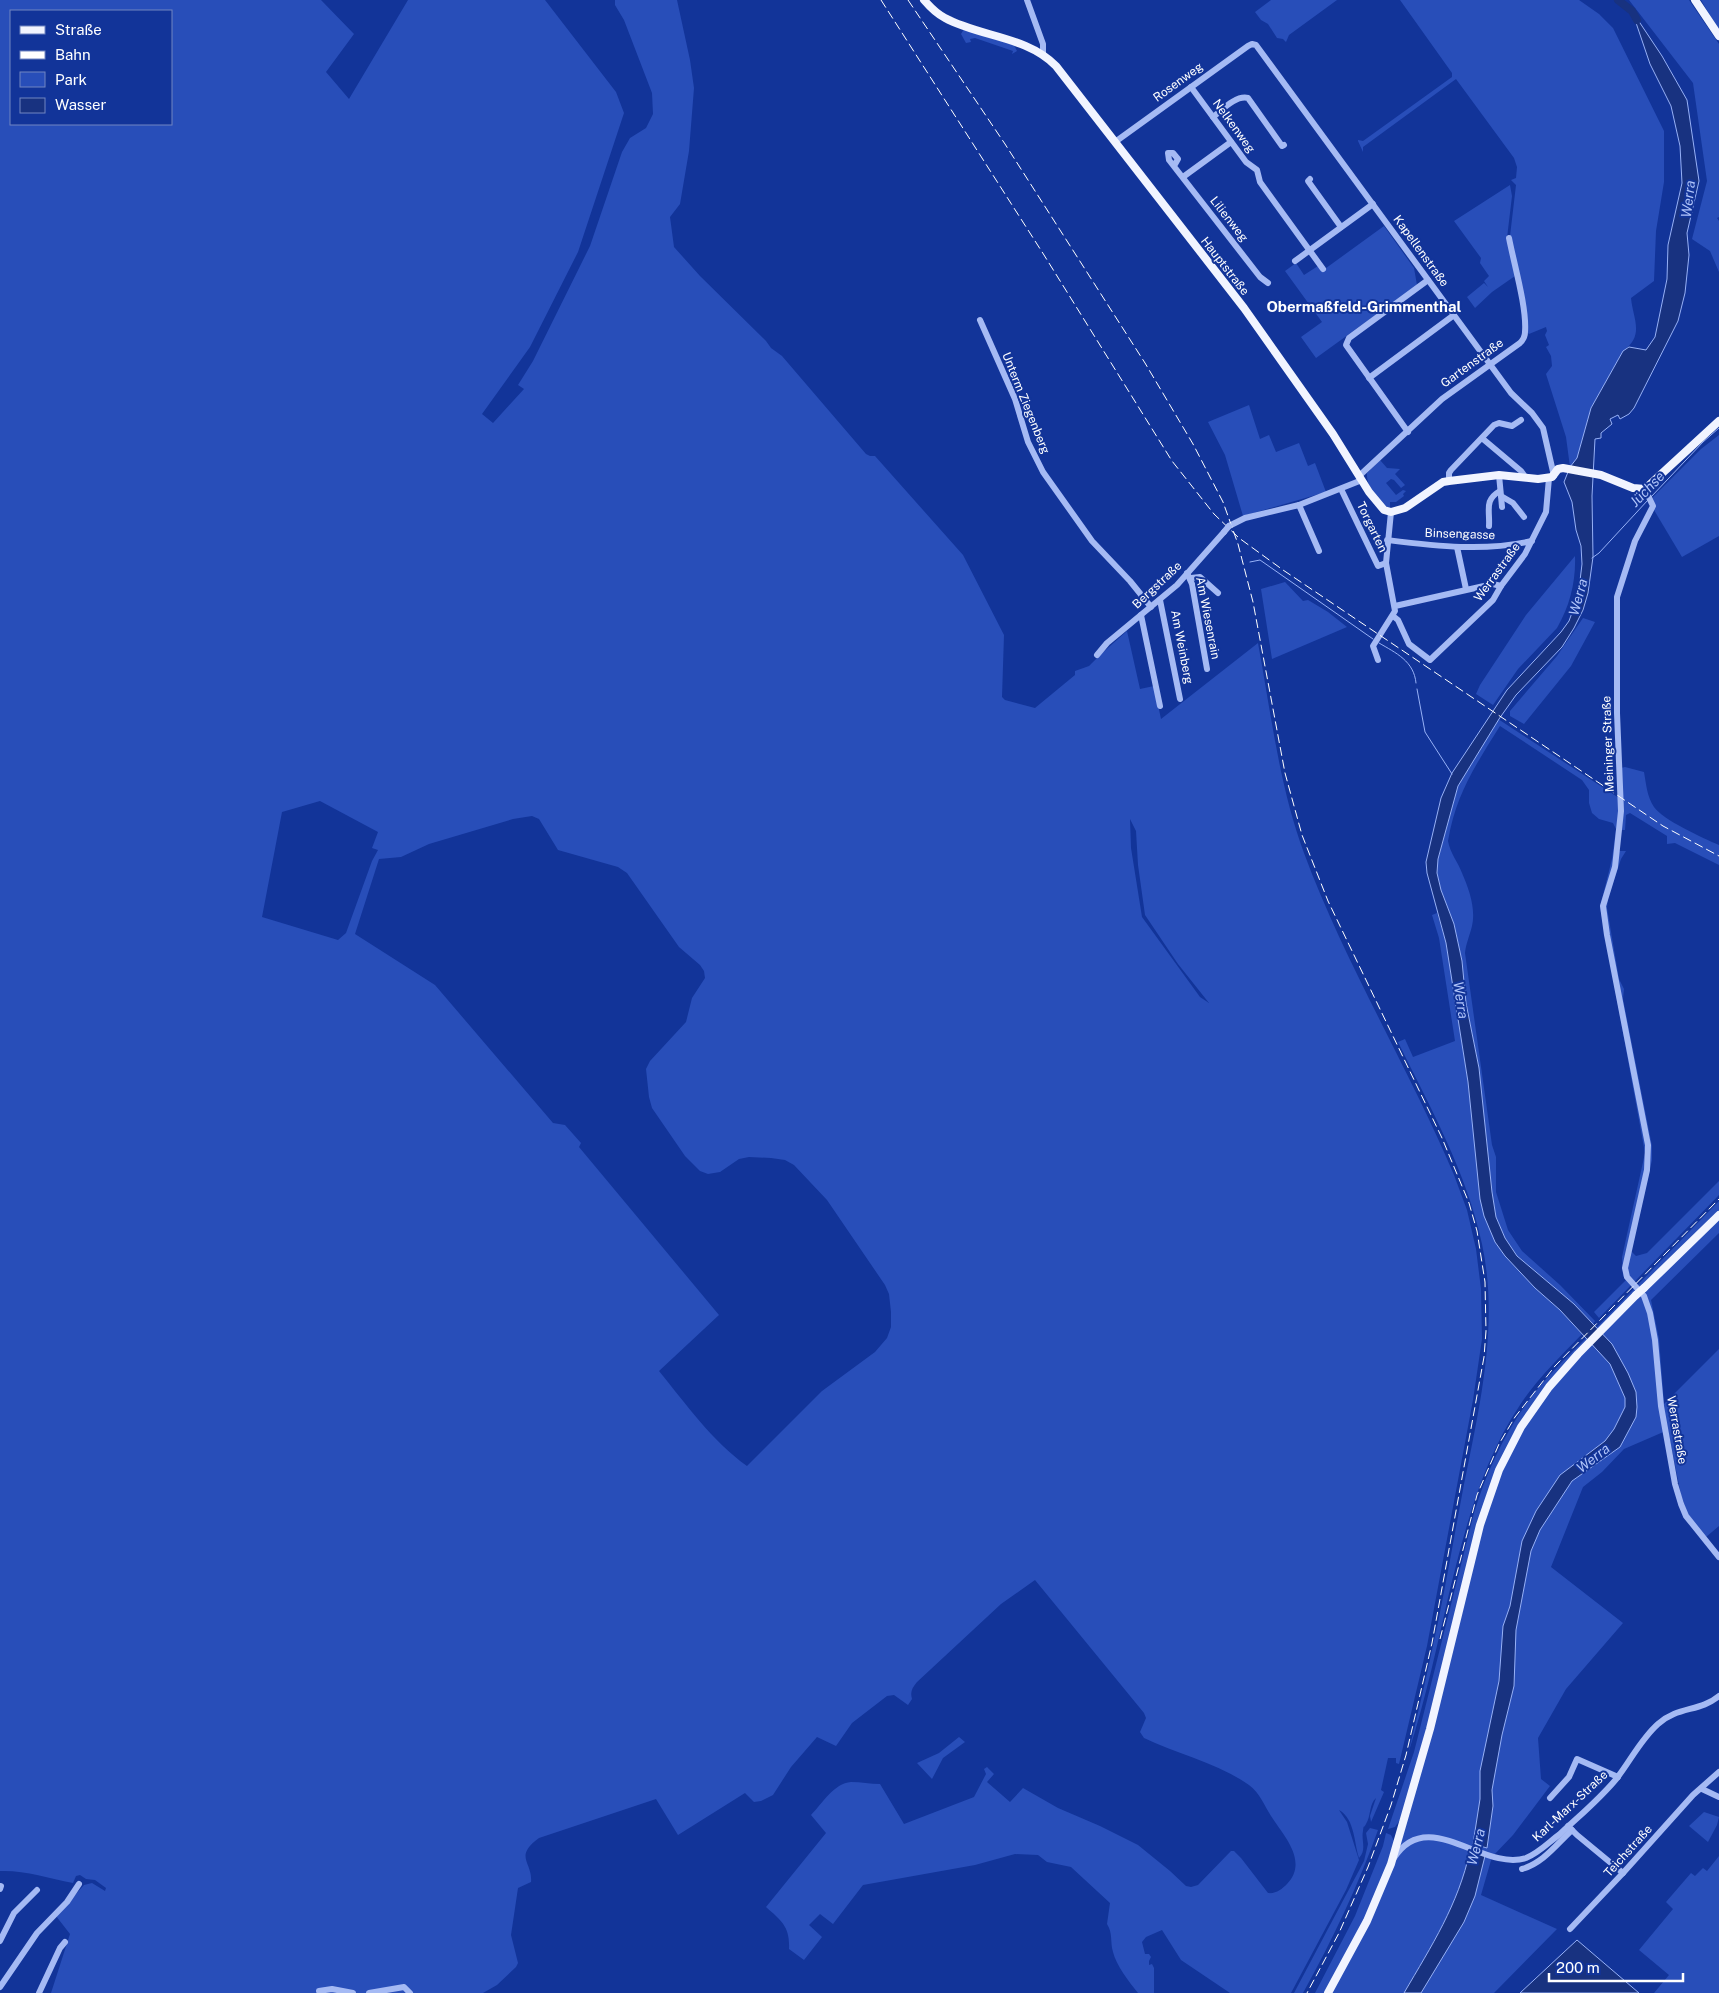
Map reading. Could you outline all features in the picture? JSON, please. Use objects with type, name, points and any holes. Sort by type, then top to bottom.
[{"type":"main road","name":"Hauptstraße","points":[[924,0],[945,18],[1025,46],[1043,55],[1056,66],[1270,345],[1333,434],[1376,502],[1384,510],[1391,512]]},
{"type":"main road","points":[[1695,0],[1719,36]]},
{"type":"main road","points":[[1391,512],[1406,508],[1443,482],[1449,480],[1499,475],[1526,478],[1552,477],[1558,469],[1566,468],[1596,474],[1648,494],[1719,421]]},
{"type":"main road","points":[[1328,1993],[1367,1921],[1391,1864],[1430,1729],[1480,1525],[1499,1470],[1521,1427],[1538,1402],[1578,1354],[1719,1215]]},
{"type":"street","points":[[1027,0],[1043,44],[1043,55]]},
{"type":"street","name":"Rosenweg","points":[[1115,142],[1248,46],[1256,45]]},
{"type":"street","name":"Kapellenstraße","points":[[1256,45],[1511,393],[1532,413],[1544,428],[1552,477]]},
{"type":"street","name":"Nelkenweg","points":[[1191,87],[1246,162],[1256,170],[1260,182],[1323,269]]},
{"type":"street","points":[[1213,117],[1237,99],[1248,98],[1282,146],[1284,145]]},
{"type":"street","points":[[1183,177],[1231,142]]},
{"type":"street","name":"Lilienweg","points":[[1174,166],[1260,277],[1268,283]]},
{"type":"street","points":[[1310,180],[1308,181],[1341,227]]},
{"type":"street","points":[[1295,261],[1373,204]]},
{"type":"street","name":"Gartenstraße","points":[[1229,526],[1245,518],[1299,504],[1341,489],[1360,478],[1442,399],[1520,343],[1525,333],[1523,311],[1509,238]]},
{"type":"street","points":[[1408,432],[1346,348],[1346,345],[1349,338],[1428,280]]},
{"type":"street","points":[[1369,378],[1454,315]]},
{"type":"street","name":"Unterm Ziegenberg","points":[[980,320],[1015,399],[1028,442],[1043,472],[1092,541],[1130,581],[1151,607]]},
{"type":"street","points":[[1449,480],[1448,473],[1483,439],[1494,425],[1512,426],[1522,420]]},
{"type":"street","points":[[1483,439],[1522,471],[1526,478]]},
{"type":"street","points":[[1499,475],[1502,507]]},
{"type":"street","name":"Werrastraße","points":[[1393,616],[1398,620],[1409,644],[1430,660],[1493,600],[1520,561],[1546,512],[1552,477]]},
{"type":"street","name":"Torgarten","points":[[1341,489],[1378,566],[1386,563]]},
{"type":"street","points":[[1490,526],[1490,499],[1493,495],[1501,494],[1524,517]]},
{"type":"street","name":"Meininger Straße","points":[[1641,1293],[1627,1277],[1625,1268],[1647,1170],[1648,1152],[1603,906],[1615,867],[1621,811],[1616,606],[1635,541],[1653,506],[1648,494]]},
{"type":"street","points":[[1299,504],[1319,551]]},
{"type":"street","points":[[1378,660],[1373,646],[1393,616],[1395,606],[1386,563],[1391,512]]},
{"type":"street","name":"Bergstraße","points":[[1097,655],[1107,643],[1189,576],[1229,526]]},
{"type":"street","name":"Binsengasse","points":[[1387,540],[1457,547],[1493,547],[1532,541]]},
{"type":"street","points":[[1457,547],[1466,589]]},
{"type":"street","points":[[1189,576],[1200,577],[1218,593]]},
{"type":"street","name":"Am Wiesenrain","points":[[1189,576],[1207,668]]},
{"type":"street","points":[[1395,606],[1466,589],[1493,584],[1501,586]]},
{"type":"street","name":"Am Weinberg","points":[[1160,600],[1180,699]]},
{"type":"street","points":[[1142,615],[1160,706]]},
{"type":"street","name":"Werrastraße","points":[[1641,1293],[1654,1327],[1661,1406],[1675,1484],[1686,1516],[1719,1557]]},
{"type":"street","name":"Karl-Marx-Straße","points":[[1391,1864],[1401,1848],[1414,1840],[1429,1838],[1447,1841],[1505,1859],[1517,1860],[1534,1854],[1570,1828],[1618,1777],[1642,1741],[1666,1718],[1681,1710],[1717,1701]]},
{"type":"street","points":[[1550,1798],[1569,1777],[1578,1759],[1618,1777]]},
{"type":"street","name":"Teichstraße","points":[[1570,1929],[1624,1873],[1693,1794],[1702,1789],[1719,1772]]},
{"type":"street","points":[[1702,1789],[1719,1797]]},
{"type":"street","points":[[1522,1869],[1543,1859],[1570,1828],[1624,1873]]},
{"type":"street","points":[[0,1987],[37,1933],[67,1902],[79,1884]]},
{"type":"street","points":[[0,1940],[14,1913],[37,1890]]},
{"type":"street","points":[[39,1993],[60,1948],[65,1942]]},
{"type":"street","points":[[369,1993],[404,1987],[410,1993]]},
{"type":"street","points":[[319,1991],[332,1989],[353,1993]]},
{"type":"green space","points":[[0,0],[321,0],[354,34],[326,72],[349,99],[408,0],[545,0],[616,92],[624,113],[578,252],[530,347],[482,414],[493,423],[524,389],[518,385],[533,361],[590,246],[622,152],[630,138],[646,128],[653,114],[652,93],[624,20],[615,5],[615,0],[677,0],[694,88],[689,151],[680,204],[670,217],[674,247],[771,348],[782,356],[866,454],[875,456],[963,555],[1004,635],[1002,697],[1005,700],[1035,708],[1075,675],[1075,671],[1089,666],[1127,631],[1140,689],[1154,686],[1161,719],[1258,643],[1282,775],[1295,827],[1304,853],[1338,935],[1417,1094],[1454,1175],[1467,1210],[1476,1249],[1481,1289],[1482,1339],[1473,1400],[1427,1646],[1399,1764],[1396,1763],[1396,1758],[1388,1758],[1381,1790],[1384,1792],[1371,1822],[1370,1816],[1376,1798],[1372,1803],[1368,1821],[1363,1827],[1363,1852],[1359,1858],[1351,1825],[1339,1810],[1347,1822],[1359,1860],[1346,1890],[1291,1993],[1230,1993],[1181,1960],[1162,1930],[1146,1937],[1142,1942],[1145,1954],[1149,1954],[1151,1957],[1149,1965],[1152,1964],[1154,1968],[1154,1993],[1138,1993],[1123,1973],[1112,1948],[1110,1931],[1107,1924],[1110,1903],[1071,1867],[1047,1862],[1038,1855],[1015,1854],[975,1865],[863,1885],[833,1924],[820,1914],[809,1925],[822,1937],[804,1960],[789,1949],[788,1935],[784,1925],[766,1907],[826,1833],[811,1815],[834,1790],[845,1783],[851,1782],[880,1784],[904,1824],[974,1797],[986,1774],[984,1769],[987,1767],[994,1774],[987,1782],[1010,1802],[1023,1788],[1058,1808],[1138,1845],[1186,1886],[1198,1885],[1231,1851],[1234,1851],[1241,1858],[1268,1893],[1274,1893],[1281,1889],[1293,1875],[1295,1857],[1292,1848],[1256,1792],[1249,1785],[1225,1771],[1144,1738],[1140,1732],[1146,1718],[1144,1713],[1035,1580],[1001,1604],[917,1682],[912,1690],[912,1699],[908,1705],[894,1695],[887,1696],[852,1723],[836,1746],[817,1737],[791,1767],[773,1795],[754,1802],[745,1793],[678,1835],[656,1799],[539,1838],[527,1850],[526,1855],[531,1882],[518,1888],[511,1935],[518,1963],[497,1985],[483,1993],[51,1993],[70,1934],[56,1916],[84,1885],[92,1883],[105,1891],[106,1888],[95,1880],[86,1879],[80,1875],[76,1876],[73,1883],[0,1871]],"holes":[[[320,801],[378,832],[372,848],[378,850],[372,861],[346,933],[338,940],[262,917],[282,812]],[[532,816],[539,819],[558,850],[618,867],[627,873],[679,947],[700,965],[704,971],[705,978],[692,998],[686,1022],[650,1061],[646,1069],[652,1108],[685,1156],[700,1171],[708,1174],[720,1172],[739,1159],[749,1157],[785,1160],[794,1165],[827,1200],[885,1285],[889,1294],[891,1327],[887,1338],[875,1352],[822,1391],[747,1466],[711,1434],[659,1371],[719,1315],[579,1147],[581,1143],[565,1125],[553,1123],[435,985],[355,934],[379,859],[401,857],[429,844],[513,819]],[[1130,819],[1136,831],[1138,865],[1145,915],[1178,964],[1209,1003],[1200,997],[1142,917],[1131,848]]]},
{"type":"green space","points":[[1271,0],[1337,0],[1289,35],[1286,42],[1283,39],[1277,38],[1268,24],[1261,20],[1255,12]]},
{"type":"green space","points":[[1400,0],[1579,0],[1599,14],[1613,28],[1664,131],[1664,182],[1656,231],[1654,281],[1631,298],[1636,326],[1634,339],[1623,351],[1591,408],[1577,458],[1570,467],[1566,437],[1546,374],[1552,366],[1551,356],[1546,347],[1549,345],[1545,335],[1546,327],[1529,334],[1527,332],[1510,236],[1516,185],[1511,180],[1516,178],[1517,167],[1514,158],[1456,79],[1363,147],[1363,152],[1358,141],[1363,141],[1452,77],[1452,73]]},
{"type":"green space","points":[[1629,0],[1689,0],[1719,44],[1719,217],[1717,218],[1719,221],[1719,272],[1710,251],[1692,239],[1707,181],[1693,83]]},
{"type":"green space","points":[[1701,0],[1719,0],[1719,31]]},
{"type":"green space","points":[[964,29],[1014,45],[1017,51],[1012,54],[1013,51],[975,38],[970,39],[971,42],[966,43],[961,34]]},
{"type":"green space","points":[[1510,185],[1512,196],[1507,238],[1515,276],[1492,292],[1475,308],[1467,297],[1484,283],[1488,287],[1484,281],[1489,276],[1480,263],[1481,258],[1454,221]]},
{"type":"green space","points":[[1384,226],[1414,268],[1417,285],[1316,358],[1301,337],[1322,322],[1285,271],[1296,263],[1304,275],[1318,266],[1322,271]]},
{"type":"green space","points":[[1249,405],[1260,439],[1269,435],[1276,452],[1299,443],[1308,466],[1315,463],[1326,492],[1243,516],[1225,455],[1208,422]]},
{"type":"green space","points":[[1719,435],[1719,536],[1682,557],[1654,510],[1653,497],[1701,449]]},
{"type":"green space","points":[[1380,460],[1387,468],[1400,469],[1395,474],[1405,485],[1401,488],[1391,479],[1386,483],[1396,495],[1403,490],[1406,491],[1403,494],[1404,496],[1396,502],[1390,502],[1390,508],[1377,499],[1368,483],[1367,473]]},
{"type":"green space","points":[[1575,556],[1571,593],[1557,628],[1518,669],[1493,705],[1476,694],[1480,685],[1526,615]]},
{"type":"green space","points":[[1285,582],[1303,601],[1308,600],[1328,612],[1347,627],[1272,659],[1261,589]]},
{"type":"green space","points":[[1583,618],[1595,622],[1571,666],[1524,724],[1510,716],[1510,711],[1557,656]]},
{"type":"green space","points":[[1498,719],[1619,798],[1616,851],[1626,851],[1621,859],[1608,898],[1607,908],[1619,979],[1624,989],[1623,999],[1652,1146],[1652,1160],[1631,1251],[1636,1256],[1647,1253],[1719,1181],[1719,1195],[1599,1318],[1594,1312],[1626,1280],[1623,1276],[1622,1257],[1645,1153],[1600,907],[1612,859],[1616,829],[1613,823],[1599,819],[1592,813],[1589,803],[1589,790],[1582,780],[1500,726],[1461,795],[1448,841],[1450,850],[1467,886],[1473,913],[1472,926],[1465,953],[1492,1145],[1496,1157],[1496,1192],[1508,1230],[1522,1251],[1560,1285],[1595,1321],[1593,1324],[1574,1304],[1517,1256],[1505,1238],[1496,1217],[1479,1068],[1466,1003],[1462,961],[1454,924],[1441,890],[1437,873],[1438,859],[1458,786]]},
{"type":"green space","points":[[1625,767],[1644,772],[1650,799],[1659,812],[1684,828],[1719,845],[1719,865],[1675,843],[1667,844],[1667,836],[1630,813],[1626,815],[1625,830],[1622,830],[1621,768]]},
{"type":"green space","points":[[1437,913],[1446,943],[1468,1082],[1475,1143],[1505,1256],[1582,1334],[1549,1368],[1527,1395],[1507,1426],[1486,1470],[1463,1538],[1426,1691],[1408,1754],[1426,1680],[1443,1595],[1480,1401],[1488,1338],[1487,1275],[1475,1218],[1457,1166],[1435,1116],[1398,1042],[1405,1039],[1413,1057],[1455,1041],[1439,938],[1432,915]]},
{"type":"green space","points":[[1719,1201],[1719,1233],[1651,1300],[1659,1339],[1664,1404],[1719,1349],[1719,1526],[1706,1537],[1688,1515],[1681,1495],[1668,1430],[1624,1449],[1602,1472],[1583,1487],[1551,1567],[1623,1623],[1566,1689],[1538,1738],[1541,1779],[1550,1786],[1513,1835],[1492,1857],[1481,1895],[1557,1929],[1494,1993],[1315,1993],[1355,1916],[1383,1846],[1386,1833],[1391,1835],[1394,1841],[1400,1820],[1395,1827],[1388,1829],[1414,1752],[1474,1513],[1484,1483],[1504,1440],[1529,1400],[1549,1376],[1586,1338],[1592,1344],[1602,1334],[1596,1328]]},
{"type":"green space","points":[[959,1737],[965,1742],[943,1758],[932,1779],[917,1763],[939,1753]]},
{"type":"green space","points":[[1704,1812],[1719,1817],[1708,1842],[1689,1826]]},
{"type":"green space","points":[[1370,1828],[1378,1830],[1344,1913],[1303,1993],[1294,1993],[1364,1861],[1368,1844],[1366,1833]]},
{"type":"green space","points":[[1719,1856],[1719,1993],[1654,1993],[1669,1975],[1639,1950],[1673,1909],[1666,1902],[1691,1873],[1695,1876],[1703,1868],[1707,1871]]},
{"type":"water","points":[[1632,11],[1662,56],[1687,100],[1699,181],[1687,233],[1689,255],[1685,293],[1678,321],[1634,408],[1629,414],[1620,419],[1618,415],[1610,419],[1612,424],[1601,433],[1601,438],[1595,439],[1592,496],[1593,557],[1588,593],[1583,610],[1562,647],[1516,695],[1458,786],[1438,859],[1437,873],[1441,890],[1454,924],[1462,961],[1466,1003],[1479,1068],[1496,1217],[1505,1238],[1517,1256],[1574,1304],[1612,1344],[1636,1392],[1637,1407],[1636,1417],[1620,1447],[1572,1481],[1540,1530],[1531,1551],[1516,1630],[1514,1686],[1502,1735],[1492,1790],[1493,1806],[1487,1848],[1473,1844],[1480,1799],[1480,1771],[1499,1681],[1503,1626],[1510,1606],[1522,1541],[1536,1511],[1560,1475],[1605,1441],[1614,1429],[1625,1407],[1625,1398],[1610,1364],[1560,1310],[1535,1288],[1505,1256],[1495,1242],[1484,1216],[1480,1199],[1468,1082],[1446,943],[1427,873],[1426,862],[1441,798],[1452,773],[1507,690],[1569,621],[1579,589],[1582,564],[1581,546],[1576,530],[1572,502],[1564,482],[1570,467],[1577,458],[1591,408],[1623,351],[1629,347],[1646,350],[1655,337],[1667,279],[1668,245],[1682,183],[1680,146],[1671,106],[1650,64]]},
{"type":"water","points":[[1470,1851],[1485,1856],[1475,1896],[1464,1922],[1421,1993],[1404,1993],[1451,1907],[1459,1889]]},
{"type":"water","points":[[1577,1940],[1639,1993],[1520,1993]]},
{"type":"waterway","name":"Werra","points":[[1618,0],[1632,11],[1637,20]]},
{"type":"waterway","name":"Jüchse","points":[[1651,497],[1703,442],[1719,428]]},
{"type":"waterway","name":"Jüchse","points":[[1592,558],[1599,553],[1648,500]]},
{"type":"waterway","points":[[1250,562],[1260,560],[1373,639]]},
{"type":"waterway","points":[[1379,643],[1398,654],[1408,663],[1415,675],[1416,683]]},
{"type":"waterway","points":[[1417,689],[1425,732],[1452,774]]},
{"type":"railway","points":[[881,0],[1044,255],[1172,461],[1214,514],[1239,538],[1283,570],[1663,826],[1719,856]]},
{"type":"railway","points":[[908,0],[1005,144],[1145,363],[1193,444],[1223,502],[1238,544],[1253,602],[1285,773],[1302,835],[1328,901],[1442,1138],[1469,1203],[1477,1231],[1485,1282],[1486,1331],[1484,1357],[1432,1643],[1406,1755],[1391,1805],[1368,1867],[1339,1933],[1307,1993]]},
{"type":"railway","points":[[1440,1639],[1477,1495],[1499,1444],[1515,1417],[1555,1366],[1719,1199]]},
{"type":"district","name":"Obermaßfeld-Grimmenthal","points":[[1364,306]]}]
